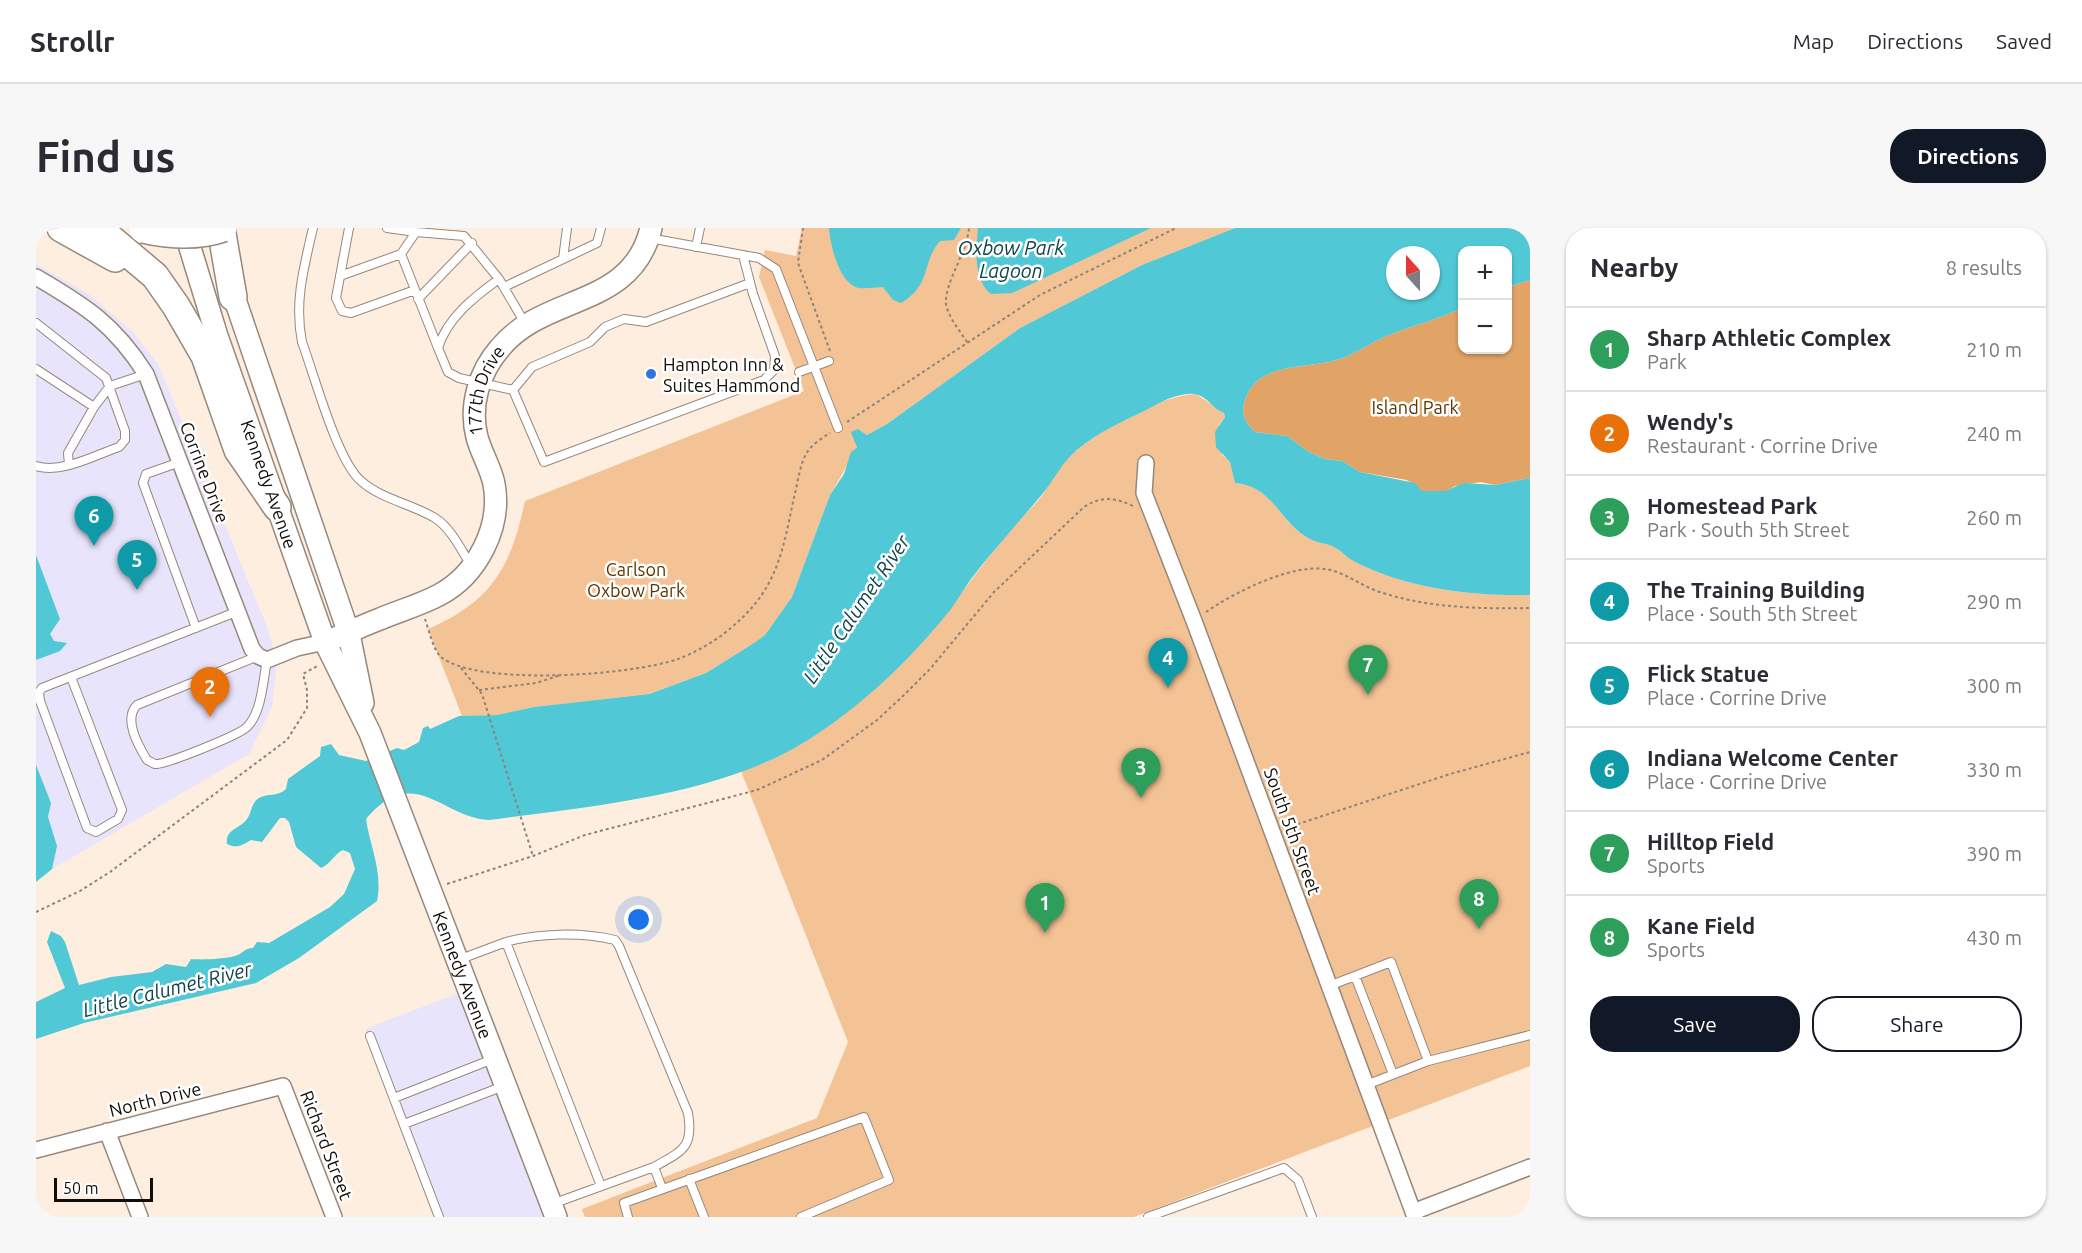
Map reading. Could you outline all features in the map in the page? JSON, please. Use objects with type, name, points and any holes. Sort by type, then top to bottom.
[{"type":"highway","points":[[61,228],[119,260],[176,306]]},
{"type":"highway","points":[[99,228],[138,259],[155,276],[176,306],[205,356],[238,450],[277,507]]},
{"type":"highway","points":[[142,229],[165,234],[193,235],[222,228],[233,297]]},
{"type":"street","name":"Kennedy Avenue","points":[[184,228],[217,336],[325,642],[370,733],[553,1211]]},
{"type":"street","name":"Kennedy Avenue","points":[[212,228],[233,297],[349,634],[370,733]]},
{"type":"street","name":"177th Drive","points":[[325,642],[439,595],[472,567],[487,542],[495,504],[494,483],[477,438],[474,418],[475,397],[480,383],[500,347],[527,326],[616,284],[631,270],[650,233]]},
{"type":"street","name":"Corrine Drive","points":[[36,277],[74,299],[108,324],[128,346],[146,374],[236,612],[252,649],[262,658]]},
{"type":"street","name":"South 5th Street","points":[[1146,463],[1144,493],[1194,621],[1414,1214]]},
{"type":"street","points":[[262,658],[325,642]]},
{"type":"street","name":"North Drive","points":[[36,1150],[283,1086]]},
{"type":"street","name":"Richard Street","points":[[283,1086],[334,1217]]},
{"type":"street","points":[[107,1131],[140,1217]]},
{"type":"street","points":[[1414,1214],[1530,1167]]},
{"type":"lane","points":[[313,228],[299,290],[299,326],[302,342],[345,459],[360,480],[372,489],[437,519],[449,532],[472,567]]},
{"type":"lane","points":[[349,228],[336,298],[342,310],[351,313],[415,290]]},
{"type":"lane","points":[[387,228],[464,236],[499,279],[527,326]]},
{"type":"lane","points":[[563,259],[567,228]]},
{"type":"lane","points":[[504,287],[597,243],[601,228]]},
{"type":"lane","points":[[696,247],[700,228]]},
{"type":"lane","points":[[340,276],[401,255],[416,232]]},
{"type":"lane","points":[[650,233],[696,247],[766,261],[780,275],[815,366],[818,382],[838,428]]},
{"type":"lane","points":[[418,299],[472,243]]},
{"type":"lane","points":[[401,255],[448,372],[459,378],[513,390]]},
{"type":"lane","points":[[513,390],[544,462],[764,380],[774,370],[775,356],[743,255]]},
{"type":"lane","points":[[438,348],[442,336],[470,301],[499,279]]},
{"type":"lane","points":[[513,390],[532,367],[590,342],[605,327],[624,319],[646,322],[750,283]]},
{"type":"lane","points":[[36,323],[106,378],[125,431],[125,440],[119,447],[69,465],[45,469],[36,466]]},
{"type":"lane","points":[[799,372],[829,361]]},
{"type":"lane","points":[[36,369],[94,407]]},
{"type":"lane","points":[[69,465],[68,453],[94,407],[110,386],[146,374]]},
{"type":"lane","points":[[180,462],[146,474],[142,483],[196,628]]},
{"type":"lane","points":[[71,677],[122,810],[118,819],[96,832],[87,828],[39,696],[42,688],[236,612]]},
{"type":"lane","points":[[262,658],[259,700],[248,726],[236,735],[168,761],[156,764],[147,760],[130,721],[132,711],[137,705],[262,658]]},
{"type":"lane","points":[[457,960],[524,937],[591,936],[615,940],[688,1113],[692,1133],[688,1143],[654,1167],[601,1186],[553,1211]]},
{"type":"lane","points":[[506,942],[601,1186]]},
{"type":"lane","points":[[1329,986],[1391,963],[1428,1061]]},
{"type":"lane","points":[[1355,976],[1394,1074]]},
{"type":"lane","points":[[1366,1085],[1428,1061],[1530,1035]]},
{"type":"lane","points":[[370,1036],[439,1217]]},
{"type":"lane","points":[[394,1098],[495,1059]]},
{"type":"lane","points":[[404,1124],[505,1086]]},
{"type":"lane","points":[[628,1217],[624,1203],[864,1116],[890,1180],[801,1217]]},
{"type":"lane","points":[[654,1167],[662,1188]]},
{"type":"lane","points":[[1148,1217],[1284,1168],[1298,1180],[1312,1217]]},
{"type":"lane","points":[[689,1179],[704,1217]]},
{"type":"path","points":[[803,228],[798,263],[832,358],[829,361]]},
{"type":"path","points":[[967,342],[946,305],[948,286],[962,259],[969,228]]},
{"type":"path","points":[[461,668],[564,674],[645,667],[679,658],[711,643],[740,621],[772,578],[783,549],[806,453],[818,440],[1040,296],[1176,228]]},
{"type":"path","points":[[430,889],[533,856],[585,835],[738,796],[800,772],[846,744],[902,697],[930,669],[994,592],[1084,507],[1096,501],[1112,498],[1153,517]]},
{"type":"path","points":[[1194,621],[1248,588],[1289,573],[1324,568],[1391,595],[1469,609],[1530,608]]},
{"type":"path","points":[[425,619],[439,655],[461,668],[482,694],[533,856]]},
{"type":"path","points":[[36,912],[80,891],[110,872],[287,740],[306,708],[307,690],[303,674],[312,670]]},
{"type":"path","points":[[479,690],[536,683],[564,674]]},
{"type":"path","points":[[1272,832],[1450,774],[1530,752]]},
{"type":"shaded area","points":[[36,264],[90,295],[133,332],[158,364],[268,629],[277,662],[272,707],[249,754],[52,869],[36,827]]},
{"type":"shaded area","points":[[464,991],[552,1217],[434,1217],[400,1130],[365,1029]]},
{"type":"green space","name":"Carlson Oxbow Park","points":[[802,228],[1235,228],[1142,265],[1020,328],[887,424],[867,435],[861,431],[855,443],[857,448],[830,495],[792,597],[765,635],[754,643],[706,673],[648,694],[534,707],[497,715],[462,716],[428,629],[468,606],[483,594],[495,579],[513,545],[525,501],[804,391],[759,277],[765,250],[796,256]]},
{"type":"green space","name":"Island Park","points":[[1530,280],[1530,478],[1495,485],[1481,482],[1455,486],[1446,491],[1422,491],[1407,480],[1360,472],[1342,461],[1325,459],[1309,452],[1287,436],[1255,432],[1244,418],[1245,400],[1252,387],[1272,372],[1340,359],[1389,335],[1458,310],[1458,354],[1512,354],[1512,286]]},
{"type":"green space","points":[[1196,394],[1224,413],[1225,417],[1219,425],[1222,455],[1230,461],[1235,483],[1260,491],[1299,532],[1310,539],[1332,546],[1352,560],[1376,571],[1418,585],[1462,592],[1530,595],[1530,1066],[1134,1217],[585,1217],[582,1209],[817,1118],[848,1042],[741,771],[769,761],[951,608],[994,550],[1042,496],[1060,466],[1075,452],[1125,418],[1162,402]]},
{"type":"water","name":"Oxbow Park Lagoon","points":[[829,228],[961,228],[954,240],[940,241],[930,257],[918,288],[901,303],[893,300],[883,287],[859,288],[846,279],[831,244]]},
{"type":"water","name":"Oxbow Park Lagoon","points":[[978,228],[1151,228],[1012,293],[991,294],[985,288],[978,272],[976,254]]},
{"type":"water","name":"Little Calumet River","points":[[1235,228],[1530,228],[1530,280],[1512,286],[1512,246],[1458,246],[1458,310],[1389,335],[1340,359],[1272,372],[1252,387],[1245,400],[1243,414],[1255,432],[1287,436],[1309,452],[1325,459],[1342,461],[1360,472],[1415,483],[1422,491],[1445,491],[1464,483],[1495,485],[1530,478],[1530,595],[1462,592],[1418,585],[1376,571],[1352,560],[1332,546],[1310,539],[1291,524],[1259,491],[1235,483],[1230,462],[1216,447],[1215,432],[1225,417],[1224,413],[1199,395],[1175,396],[1109,428],[1072,455],[971,579],[951,609],[919,646],[867,697],[808,740],[773,759],[695,786],[611,803],[489,820],[472,817],[428,797],[414,794],[399,795],[383,803],[366,819],[377,870],[377,901],[299,958],[256,983],[84,1023],[36,1039],[36,1002],[65,988],[47,942],[51,931],[61,936],[65,942],[79,985],[111,977],[152,972],[166,964],[186,967],[191,959],[219,959],[238,955],[253,948],[257,942],[269,943],[330,907],[344,894],[355,869],[350,853],[343,850],[321,868],[296,847],[289,822],[285,818],[280,818],[262,842],[251,840],[237,846],[227,844],[228,835],[247,819],[256,800],[286,789],[288,779],[320,756],[321,747],[331,744],[339,755],[366,761],[397,748],[404,750],[419,742],[423,728],[428,726],[430,729],[459,716],[497,715],[534,707],[649,694],[706,673],[754,643],[765,635],[792,597],[830,495],[844,474],[851,452],[857,448],[851,432],[858,429],[867,435],[887,424],[1020,328],[1142,265]]},
{"type":"water","points":[[36,555],[60,619],[50,634],[54,641],[67,643],[60,651],[36,660]]},
{"type":"water","points":[[36,765],[51,803],[48,817],[57,846],[52,869],[36,882]]},
{"type":"place","name":"Hampton Inn & Suites Hammond","points":[[651,374]]},
{"type":"place","name":"Indiana Welcome Center","points":[[94,546]]},
{"type":"place","name":"Flick Statue","points":[[137,590]]},
{"type":"place","name":"The Training Building","points":[[1168,688]]},
{"type":"place","name":"Hilltop Field","points":[[1368,695]]},
{"type":"place","name":"Wendy's","points":[[210,717]]},
{"type":"place","name":"Homestead Park","points":[[1141,798]]},
{"type":"place","name":"Kane Field","points":[[1479,929]]},
{"type":"place","name":"Sharp Athletic Complex","points":[[1045,933]]}]
